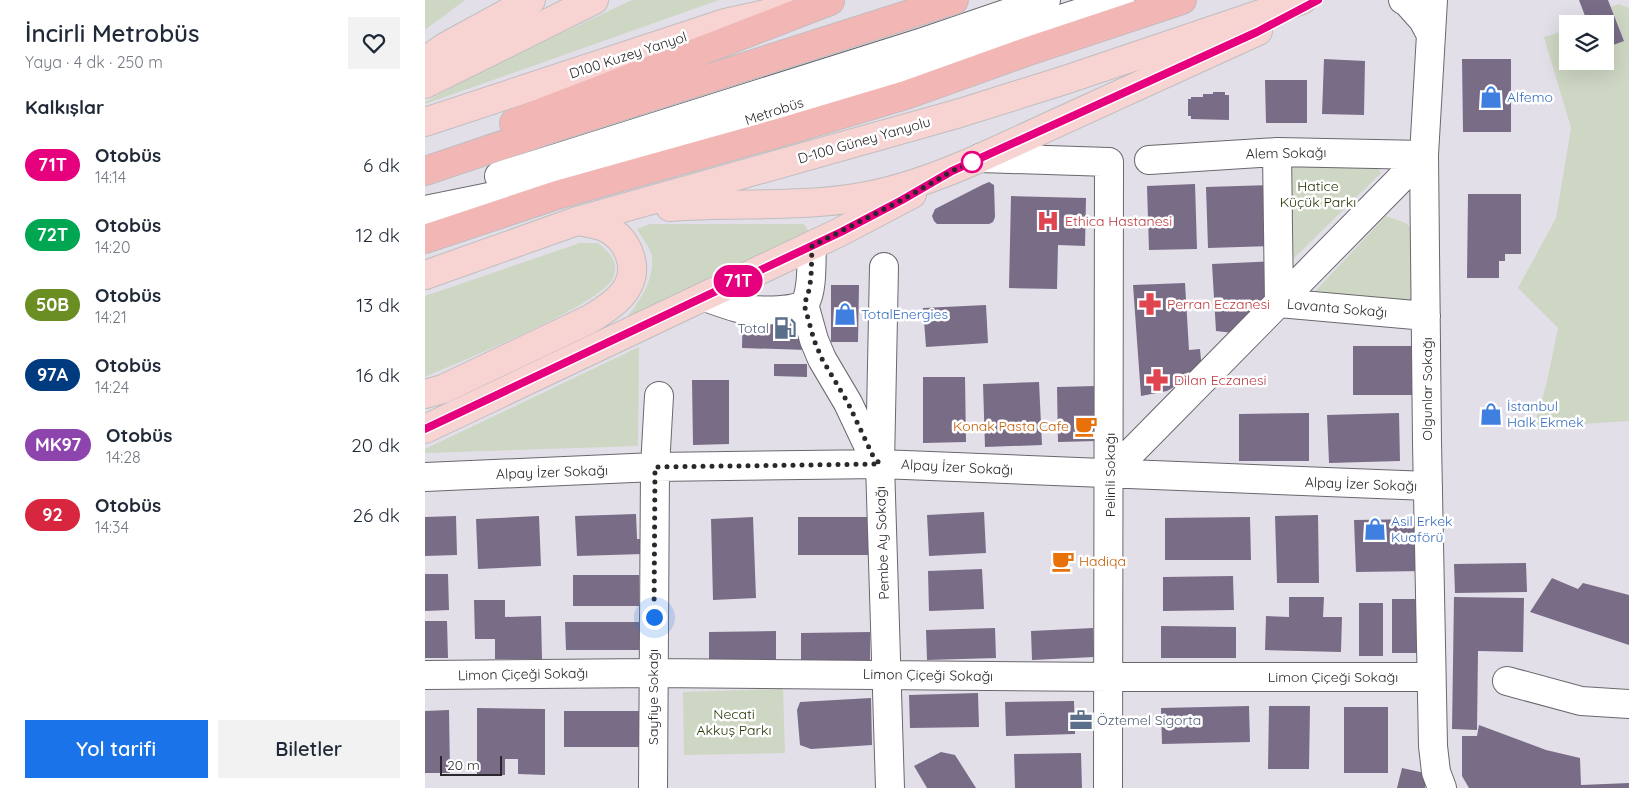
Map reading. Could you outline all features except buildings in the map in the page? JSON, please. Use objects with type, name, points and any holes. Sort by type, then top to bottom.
[{"type":"highway","points":[[433,169],[463,149],[509,125],[832,0]]},
{"type":"highway","points":[[433,169],[541,132],[954,0]]},
{"type":"highway","points":[[425,239],[462,225],[557,195],[907,95],[1029,51],[1182,0]]},
{"type":"main road","points":[[425,61],[445,46],[531,0]]},
{"type":"main road","points":[[425,84],[594,0]]},
{"type":"main road","name":"D100 Kuzey Yanyol","points":[[425,122],[725,23],[832,0]]},
{"type":"main road","name":"D-100 Güney Yanyolu","points":[[425,275],[577,221],[960,112],[1074,77],[1302,0]]},
{"type":"main road","points":[[425,430],[812,246],[902,200],[952,171],[1257,32],[1318,0]]},
{"type":"main road","points":[[577,221],[647,209],[704,204],[795,204],[861,197],[952,171]]},
{"type":"main road","points":[[425,394],[443,389],[590,319],[604,310],[626,289],[631,274],[631,258],[625,244],[607,228],[577,221]]},
{"type":"street","name":"Metrobüs","points":[[425,205],[470,186],[926,41],[1046,0]]},
{"type":"street","name":"Metrobüs","points":[[425,210],[504,194],[585,170],[1120,0]]},
{"type":"street","points":[[1403,0],[1423,20],[1431,35]]},
{"type":"street","name":"Olgunlar Sokağı","points":[[1433,0],[1424,155],[1431,677],[1433,746],[1436,772],[1442,788]]},
{"type":"street","name":"Alem Sokağı","points":[[1149,160],[1277,152],[1424,155]]},
{"type":"street","name":"Lavanta Sokağı","points":[[1277,152],[1279,303],[1427,316]]},
{"type":"street","points":[[1110,474],[1424,155]]},
{"type":"street","name":"Pelinli Sokağı","points":[[981,158],[1109,162],[1108,788]]},
{"type":"street","points":[[705,297],[739,309],[796,309],[804,304],[807,297],[810,284],[812,246]]},
{"type":"street","name":"Pembe Ay Sokağı","points":[[884,267],[880,464],[890,788]]},
{"type":"street","points":[[804,304],[814,340],[822,359],[848,403],[869,449],[880,464]]},
{"type":"street","name":"Sayfiye Sokağı","points":[[653,788],[655,467],[659,396]]},
{"type":"street","name":"Alpay İzer Sokağı","points":[[425,476],[655,467],[880,464],[1428,486]]},
{"type":"street","name":"Limon Çiçeği Sokağı","points":[[425,675],[653,672],[1109,677],[1431,677]]},
{"type":"street","points":[[1507,681],[1581,701],[1629,704]]},
{"type":"green space","points":[[425,0],[465,0],[425,30]]},
{"type":"green space","points":[[632,0],[719,0],[425,104],[425,102],[492,66]]},
{"type":"green space","points":[[1619,4],[1629,8],[1629,421],[1534,427],[1546,386],[1558,328],[1518,288],[1556,218],[1571,128],[1544,37],[1559,32],[1559,70],[1614,70],[1614,44],[1624,40],[1611,7]]},
{"type":"green space","name":"Hatice Küçük Parkı","points":[[1289,163],[1376,165],[1381,173],[1288,264]]},
{"type":"green space","points":[[1386,216],[1406,223],[1416,235],[1418,301],[1306,301]]},
{"type":"green space","points":[[650,224],[804,224],[809,232],[622,324],[643,293],[650,276],[652,257],[648,246],[637,229]]},
{"type":"green space","points":[[580,243],[598,243],[606,250],[614,262],[615,272],[613,278],[603,289],[584,303],[527,332],[425,377],[425,296]]},
{"type":"green space","points":[[639,347],[638,446],[425,453],[425,449]]},
{"type":"green space","name":"Necati Akkuş Parkı","points":[[783,689],[785,753],[684,755],[683,692]]},
{"type":"bus line","name":"71T","points":[[425,429],[841,232],[952,171],[1257,32],[1318,0]]},
{"type":"place","name":"Alfemo","points":[[1491,97]]},
{"type":"place","name":"Ethica Hastanesi","points":[[1048,221]]},
{"type":"place","name":"Perran Eczanesi","points":[[1150,304]]},
{"type":"place","name":"TotalEnergies","points":[[845,314]]},
{"type":"place","name":"Total","points":[[785,328]]},
{"type":"place","name":"Dilan Eczanesi","points":[[1157,380]]},
{"type":"place","name":"İstanbul Halk Ekmek","points":[[1491,414]]},
{"type":"place","name":"Konak Pasta Cafe","points":[[1086,426]]},
{"type":"place","name":"Asil Erkek Kuaförü","points":[[1375,529]]},
{"type":"place","name":"Hadiqa","points":[[1063,561]]},
{"type":"place","name":"Öztemel Sigorta","points":[[1081,720]]},
{"type":"route","points":[[654,617],[655,467],[880,464],[866,443],[848,403],[822,359],[814,340],[804,304],[810,284],[812,246],[972,162]]}]
